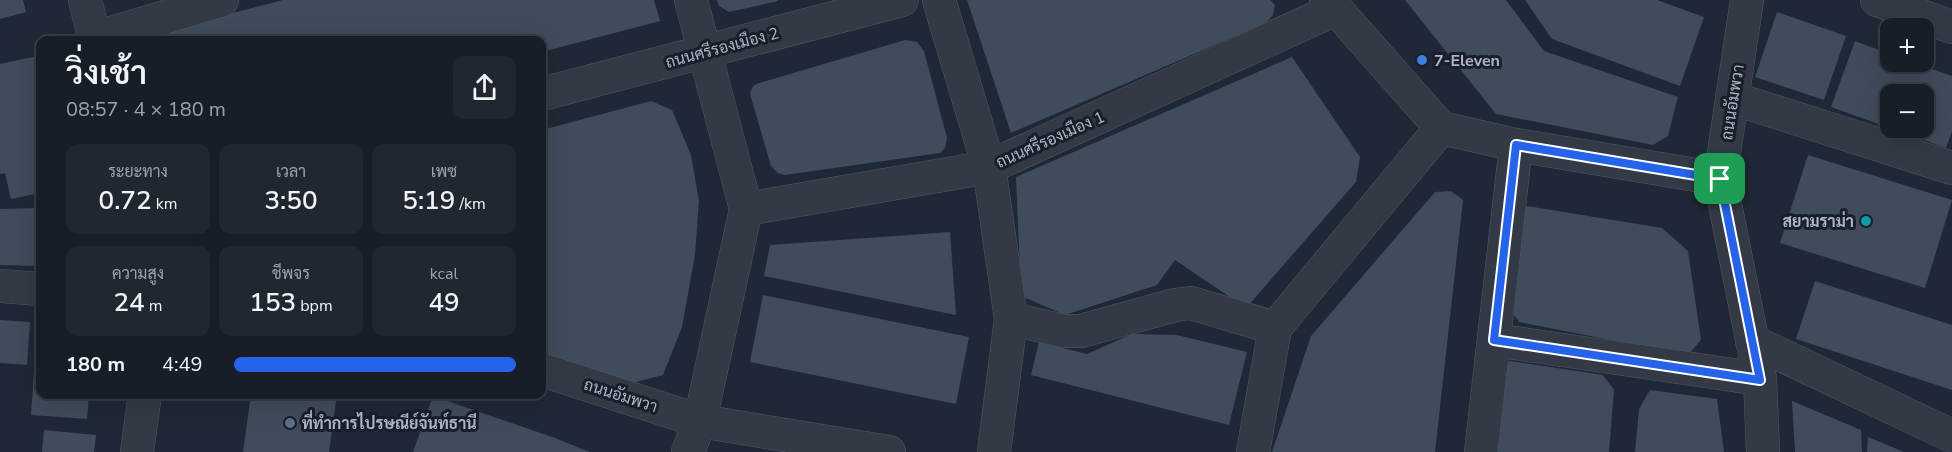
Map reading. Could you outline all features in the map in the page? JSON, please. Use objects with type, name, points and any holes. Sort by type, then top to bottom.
[{"type":"street","points":[[85,0],[94,36]]},
{"type":"street","points":[[105,36],[222,0]]},
{"type":"street","points":[[688,452],[700,421],[746,209],[691,0]]},
{"type":"street","name":"ถนนศรีรองเมือง 2","points":[[546,93],[902,0]]},
{"type":"street","points":[[939,0],[989,166],[1011,319],[994,452]]},
{"type":"street","name":"ถนนอัมพวา","points":[[1748,0],[1720,179],[1760,380],[1763,452]]},
{"type":"street","points":[[1877,0],[1952,27]]},
{"type":"street","points":[[1331,5],[1442,128],[1516,145],[1720,179]]},
{"type":"street","name":"ถนนศรีรองเมือง 1","points":[[746,209],[989,166],[1331,5]]},
{"type":"street","points":[[1732,98],[1952,168]]},
{"type":"street","points":[[1253,452],[1275,328],[1442,128]]},
{"type":"street","points":[[1481,452],[1516,145]]},
{"type":"street","points":[[0,286],[36,289]]},
{"type":"street","points":[[1011,319],[1064,331],[1080,331],[1175,305],[1191,303],[1275,328]]},
{"type":"street","points":[[1494,340],[1760,380]]},
{"type":"street","points":[[1752,341],[1952,436]]},
{"type":"street","name":"ถนนอัมพวา","points":[[546,371],[700,421],[889,452]]},
{"type":"street","points":[[137,452],[144,399]]},
{"type":"building","points":[[0,0],[23,0],[26,12],[0,19]]},
{"type":"building","points":[[283,0],[654,0],[660,21],[546,51],[546,36],[144,36]]},
{"type":"building","points":[[717,0],[778,1],[729,12],[719,6]]},
{"type":"building","points":[[967,0],[1270,0],[1275,5],[1273,15],[1266,23],[1011,133]]},
{"type":"building","points":[[1405,0],[1506,0],[1544,51],[1678,97],[1668,136],[1653,145],[1496,114]]},
{"type":"building","points":[[1525,0],[1657,0],[1704,17],[1680,86],[1552,39]]},
{"type":"building","points":[[1777,12],[1846,36],[1824,100],[1755,77]]},
{"type":"building","points":[[905,40],[917,42],[924,51],[947,138],[945,148],[940,153],[785,175],[778,173],[771,166],[750,94],[756,84]]},
{"type":"building","points":[[1855,41],[1880,50],[1880,72],[1934,72],[1934,70],[1952,76],[1952,131],[1946,148],[1918,138],[1934,138],[1934,84],[1880,84],[1880,124],[1831,107]]},
{"type":"building","points":[[36,56],[36,194],[11,199],[5,173],[0,174],[0,64]]},
{"type":"building","points":[[1292,57],[1360,157],[1356,182],[1246,308],[1175,260],[1157,285],[1065,315],[1021,296],[1016,177]]},
{"type":"building","points":[[651,101],[672,110],[691,155],[699,201],[695,255],[682,327],[663,375],[628,384],[546,356],[546,129]]},
{"type":"building","name":"สยามราม่า","points":[[1808,155],[1952,200],[1925,288],[1780,243]]},
{"type":"building","points":[[1451,191],[1463,200],[1435,452],[1272,452],[1311,336],[1435,192]]},
{"type":"building","points":[[1521,205],[1662,228],[1688,251],[1701,340],[1688,355],[1519,322],[1508,306]]},
{"type":"building","points":[[36,208],[36,266],[0,265],[0,209]]},
{"type":"building","points":[[950,232],[956,315],[764,276],[770,245]]},
{"type":"building","points":[[1815,281],[1952,325],[1952,390],[1796,339]]},
{"type":"building","points":[[763,295],[969,337],[956,404],[750,362]]},
{"type":"building","points":[[0,320],[30,322],[27,365],[0,363]]},
{"type":"building","points":[[1132,334],[1177,335],[1247,352],[1229,425],[1031,375],[1039,342],[1087,354]]},
{"type":"building","points":[[36,342],[36,399],[89,399],[87,419],[31,415]]},
{"type":"building","points":[[1510,361],[1603,375],[1614,390],[1609,452],[1494,452],[1499,371]]},
{"type":"building","points":[[1650,390],[1717,399],[1724,452],[1635,452],[1639,409]]},
{"type":"building","name":"ที่ทำการไปรษณีย์จันท์ธานี","points":[[250,399],[336,399],[329,452],[243,452]]},
{"type":"building","points":[[432,399],[442,399],[590,452],[413,452]]},
{"type":"building","points":[[1792,401],[1861,430],[1862,452],[1795,452]]},
{"type":"building","points":[[44,430],[96,435],[94,452],[42,452]]},
{"type":"building","points":[[1868,437],[1904,452],[1867,452]]},
{"type":"place","name":"7-Eleven","points":[[1422,60]]},
{"type":"place","name":"สยามราม่า","points":[[1866,221]]},
{"type":"place","name":"ที่ทำการไปรษณีย์จันท์ธานี","points":[[290,423]]},
{"type":"route","points":[[1516,145],[1720,179],[1760,380],[1494,340],[1516,145]]}]
